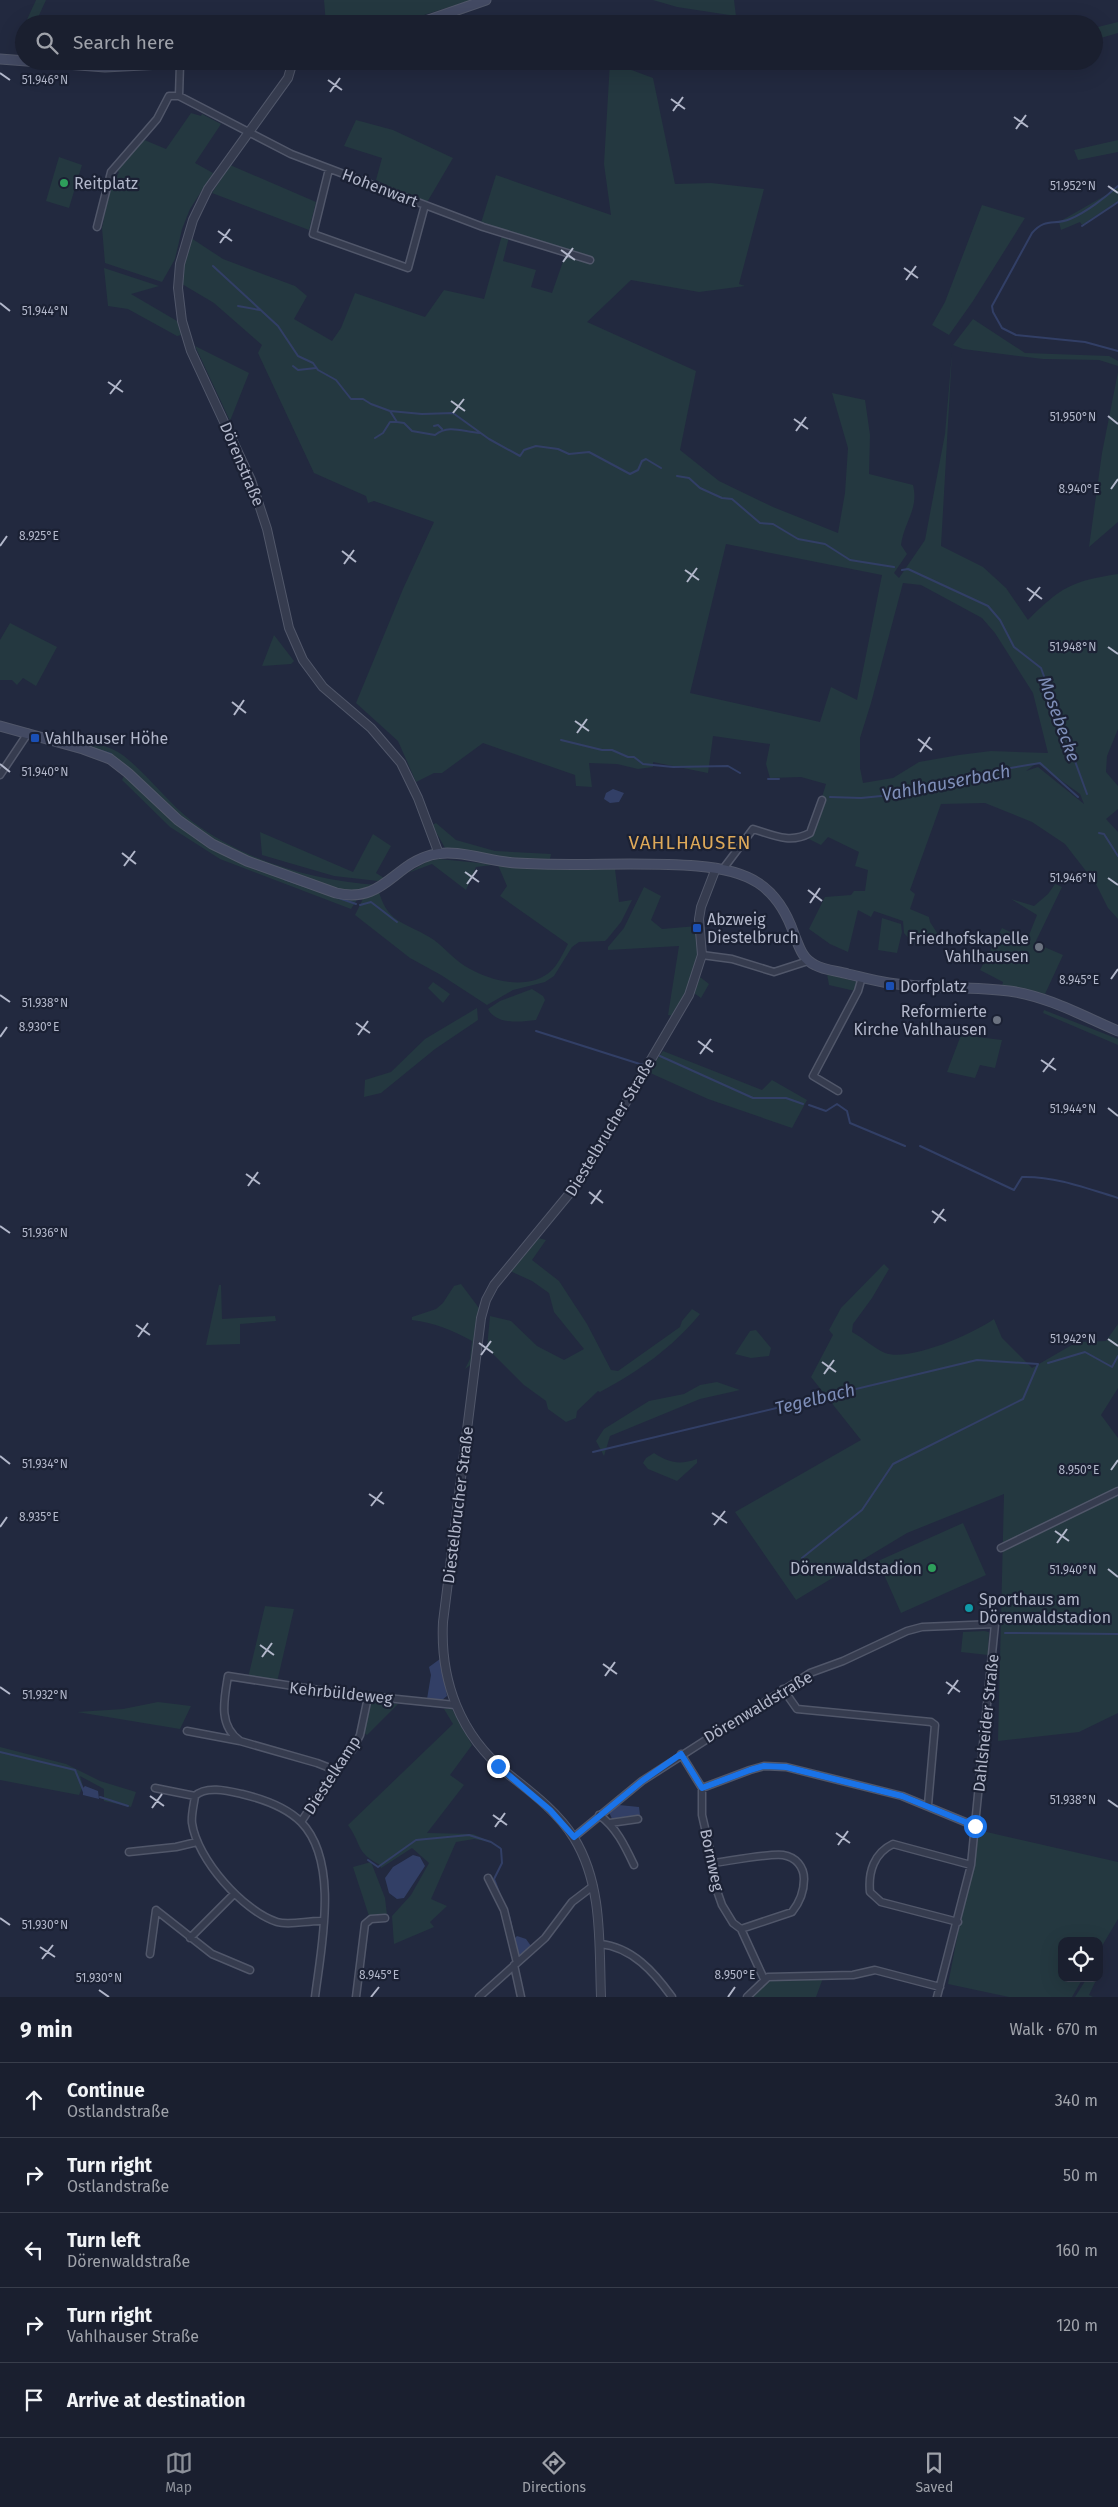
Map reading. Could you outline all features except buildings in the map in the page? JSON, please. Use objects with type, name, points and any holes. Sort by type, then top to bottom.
[{"type":"main road","points":[[443,15],[486,0]]},
{"type":"main road","points":[[0,59],[15,60]]},
{"type":"main road","points":[[0,726],[110,759],[128,773],[178,820],[212,844],[247,861],[336,893],[351,896],[366,894],[381,887],[421,859],[440,854],[464,855],[516,863],[659,864],[720,869],[755,880],[773,895],[785,910],[802,953],[808,961],[817,966],[890,984],[1024,994],[1118,1031]]},
{"type":"street","points":[[97,227],[104,191],[114,167],[157,119],[169,96],[179,96],[180,70]]},
{"type":"street","name":"Dörenstraße","points":[[290,70],[288,78],[208,189],[185,241],[178,283],[182,320],[191,351],[251,480],[267,529],[289,628],[303,660],[323,687],[371,728],[401,763],[418,798],[440,854]]},
{"type":"street","name":"Hohenwart","points":[[179,96],[291,154],[483,227],[590,260]]},
{"type":"street","points":[[329,169],[313,234],[408,268],[425,205]]},
{"type":"street","points":[[0,775],[28,733]]},
{"type":"street","points":[[720,869],[753,829],[786,839],[798,839],[810,833],[822,800]]},
{"type":"street","name":"Diestelbrucher Straße","points":[[574,1837],[550,1810],[498,1766],[482,1748],[463,1722],[455,1705],[445,1670],[442,1644],[443,1622],[481,1318],[486,1300],[494,1285],[579,1182],[684,1002],[695,980],[702,955],[699,915],[704,897],[720,869]]},
{"type":"street","points":[[702,955],[732,959],[774,972],[808,961]]},
{"type":"street","points":[[838,1091],[813,1076],[858,991],[862,977]]},
{"type":"street","points":[[1001,1548],[1118,1491]]},
{"type":"street","name":"Dörenwaldstraße","points":[[574,1837],[599,1814],[681,1754],[810,1673],[843,1661],[907,1631],[922,1627],[995,1624]]},
{"type":"street","name":"Dahlsheider Straße","points":[[937,1997],[958,1922],[971,1865],[995,1624]]},
{"type":"street","name":"Kehrbüldeweg","points":[[240,1741],[232,1735],[223,1710],[228,1676],[282,1686],[368,1697],[455,1705]]},
{"type":"street","points":[[783,1689],[797,1709],[931,1722],[935,1725],[928,1805]]},
{"type":"street","name":"Diestelkamp","points":[[301,1822],[334,1770],[353,1749],[360,1735],[368,1697]]},
{"type":"street","points":[[187,1731],[240,1741],[317,1762],[334,1770]]},
{"type":"street","points":[[681,1754],[702,1788],[750,1770],[776,1766],[851,1782],[928,1805],[975,1826]]},
{"type":"street","points":[[155,1788],[195,1796]]},
{"type":"street","name":"Bornweg","points":[[702,1788],[702,1815],[713,1863],[715,1886],[722,1905],[732,1923],[740,1929],[764,1979]]},
{"type":"street","points":[[315,1997],[323,1921],[324,1881],[314,1844],[301,1822],[276,1805],[243,1794],[208,1790],[200,1791],[195,1796],[192,1822],[197,1842],[234,1894],[258,1914],[279,1922],[323,1921]]},
{"type":"street","points":[[599,1814],[610,1823],[623,1842],[634,1865]]},
{"type":"street","points":[[610,1823],[638,1819]]},
{"type":"street","points":[[574,1837],[593,1886],[600,1944],[601,1997]]},
{"type":"street","points":[[129,1852],[176,1847],[197,1842]]},
{"type":"street","points":[[958,1922],[881,1902],[870,1892],[870,1877],[879,1853],[893,1844],[971,1865]]},
{"type":"street","points":[[713,1863],[783,1855],[795,1860],[804,1871],[804,1888],[798,1905],[792,1912],[740,1929]]},
{"type":"street","points":[[488,1878],[504,1910],[521,1997]]},
{"type":"street","points":[[479,1997],[545,1938],[572,1902],[593,1886]]},
{"type":"street","points":[[190,1938],[234,1894]]},
{"type":"street","points":[[150,1954],[156,1910],[212,1954],[250,1970]]},
{"type":"street","points":[[356,1997],[365,1924],[371,1920],[385,1918]]},
{"type":"street","points":[[600,1944],[613,1945],[627,1952],[658,1979],[672,1997]]},
{"type":"street","points":[[747,1997],[764,1979],[776,1976],[853,1975],[875,1970],[940,1987]]},
{"type":"shaded area","points":[[36,0],[46,0],[39,15],[29,15]]},
{"type":"shaded area","points":[[324,0],[472,0],[424,15],[325,15]]},
{"type":"shaded area","points":[[653,0],[734,0],[736,15],[729,15],[677,7]]},
{"type":"shaded area","points":[[1118,22],[1118,33],[1103,37],[1103,26]]},
{"type":"shaded area","points":[[610,70],[632,70],[653,78],[675,184],[711,183],[764,189],[739,284],[745,286],[699,292],[631,280],[587,322],[696,371],[680,450],[719,481],[773,507],[838,533],[845,493],[848,448],[832,393],[865,400],[870,435],[869,474],[913,485],[913,508],[901,545],[907,554],[894,573],[899,578],[925,540],[945,434],[952,353],[941,546],[983,567],[1006,588],[1028,620],[1068,587],[1118,574],[1118,729],[1107,756],[1106,772],[1118,786],[1118,809],[1106,819],[1118,832],[1118,919],[1108,908],[1096,884],[1065,844],[1032,822],[985,803],[941,804],[910,890],[915,894],[910,909],[929,917],[930,922],[941,939],[940,943],[912,942],[904,933],[903,921],[874,911],[871,917],[858,910],[848,952],[830,944],[809,929],[825,897],[851,895],[854,891],[865,891],[868,870],[855,866],[859,852],[828,837],[821,845],[803,836],[818,810],[826,784],[801,777],[770,778],[766,764],[770,744],[713,736],[708,773],[653,762],[653,767],[638,769],[617,764],[589,763],[592,787],[576,786],[575,775],[483,743],[442,773],[434,773],[416,782],[398,741],[356,703],[403,589],[434,522],[374,501],[368,503],[366,496],[314,473],[258,353],[262,345],[214,303],[182,284],[184,260],[191,238],[223,259],[295,286],[307,296],[294,319],[332,341],[341,328],[355,293],[425,317],[444,290],[484,299],[502,235],[509,237],[503,261],[536,270],[531,287],[552,293],[566,253],[481,223],[496,175],[611,215],[604,164]],"holes":[[[726,544],[882,575],[857,700],[831,687],[820,722],[690,693]],[[903,583],[921,585],[982,618],[995,633],[1033,693],[1048,753],[991,751],[959,755],[919,762],[893,778],[863,783],[860,768],[860,738]],[[1037,763],[1080,794],[1084,804],[1038,767],[1026,771]]]},
{"type":"shaded area","points":[[191,113],[201,116],[202,114],[221,124],[195,163],[213,173],[190,209],[182,229],[175,259],[162,282],[105,263],[102,228],[112,177],[116,178],[119,172],[115,170],[142,139],[166,149]]},
{"type":"shaded area","points":[[356,120],[393,130],[453,158],[426,204],[376,180],[382,158],[344,146]]},
{"type":"shaded area","points":[[1118,140],[1118,152],[1078,160],[1074,150]]},
{"type":"shaded area","name":"Reitplatz","points":[[59,157],[82,165],[69,208],[46,201]]},
{"type":"shaded area","points":[[230,165],[316,202],[309,230],[212,193]]},
{"type":"shaded area","points":[[1118,188],[1118,201],[1082,225],[1080,222],[1061,230],[1059,222]]},
{"type":"shaded area","points":[[982,205],[1025,218],[973,301],[949,335],[932,325],[945,302]]},
{"type":"shaded area","points":[[104,268],[159,286],[131,294],[177,321],[181,335],[177,336],[128,309],[108,306]]},
{"type":"shaded area","points":[[973,319],[1025,353],[1109,356],[1118,361],[1118,366],[1099,360],[1043,359],[963,349],[953,345]]},
{"type":"shaded area","points":[[195,346],[249,373],[230,421]]},
{"type":"shaded area","points":[[1118,372],[1118,522],[1089,547],[1102,453]]},
{"type":"shaded area","points":[[10,623],[57,647],[36,686],[23,678],[17,685],[12,680],[0,680],[0,640]]},
{"type":"shaded area","points":[[274,635],[294,661],[291,664],[262,666]]},
{"type":"shaded area","points":[[63,735],[103,745],[118,752],[142,772],[166,798],[193,822],[235,848],[281,867],[305,874],[354,883],[378,885],[351,894],[244,858],[193,829],[128,769],[53,737]]},
{"type":"shaded area","points":[[115,767],[221,852],[358,898],[351,909],[220,859],[170,827],[122,780],[124,776]]},
{"type":"shaded area","points":[[436,823],[456,840],[495,851],[551,854],[550,859],[498,857],[445,848],[432,825]]},
{"type":"shaded area","points":[[260,832],[353,872],[373,834],[391,846],[376,873],[384,878],[378,881],[334,876],[262,855]]},
{"type":"shaded area","points":[[439,859],[492,865],[476,867],[466,890],[432,864],[408,873],[428,861]]},
{"type":"shaded area","points":[[498,865],[615,869],[619,902],[632,900],[621,922],[605,941],[579,942],[572,947],[554,976],[545,982],[513,990],[487,1005],[441,975],[410,958],[355,915],[363,899],[379,892],[383,903],[394,917],[434,940],[465,966],[480,974],[501,981],[533,981],[543,977],[552,970],[568,944],[500,896],[507,886]]},
{"type":"shaded area","points":[[1055,884],[1062,887],[1035,943],[1063,955],[1045,994],[1024,988],[1002,986],[1003,982],[980,970],[1002,928],[1027,940],[1037,915],[1011,899],[1034,906],[1048,894]]},
{"type":"shaded area","points":[[644,887],[661,896],[651,920],[662,929],[697,926],[699,957],[693,980],[674,1016],[668,1015],[679,946],[608,950],[608,947],[624,928]]},
{"type":"shaded area","points":[[882,918],[901,924],[902,932],[897,953],[878,950]]},
{"type":"shaded area","points":[[827,974],[858,982],[855,991],[829,985]]},
{"type":"shaded area","points":[[700,977],[709,984],[701,998],[694,993]]},
{"type":"shaded area","points":[[433,982],[450,994],[443,1003],[428,988]]},
{"type":"shaded area","points":[[532,989],[543,996],[545,1000],[536,1020],[516,1022],[503,1020],[497,1018],[488,1009],[500,1001]]},
{"type":"shaded area","points":[[477,1008],[478,1020],[435,1049],[381,1093],[364,1097],[365,1080],[391,1072],[425,1039]]},
{"type":"shaded area","points":[[1044,1010],[1118,1039],[1118,1045],[1043,1013]]},
{"type":"shaded area","points":[[961,1035],[1002,1040],[995,1068],[980,1065],[975,1078],[947,1072]]},
{"type":"shaded area","points":[[663,1051],[762,1090],[772,1080],[807,1100],[792,1128],[708,1099],[648,1072]]},
{"type":"shaded area","points":[[538,1238],[546,1240],[532,1260],[559,1281],[587,1324],[611,1370],[618,1371],[680,1327],[682,1321],[692,1309],[700,1314],[678,1338],[654,1358],[628,1376],[600,1392],[598,1391],[577,1411],[576,1418],[566,1422],[548,1409],[546,1401],[524,1385],[487,1348],[490,1316],[511,1321],[537,1346],[564,1360],[584,1349],[554,1312],[549,1293],[532,1281],[510,1271],[532,1242]]},
{"type":"shaded area","points":[[884,1264],[889,1269],[872,1298],[853,1324],[852,1332],[885,1353],[896,1355],[909,1354],[941,1345],[957,1339],[994,1319],[1002,1338],[1032,1368],[1077,1342],[1106,1341],[1118,1324],[1118,1388],[1101,1415],[1118,1438],[1118,1713],[1079,1732],[998,1741],[1004,1494],[907,1533],[796,1600],[735,1512],[861,1440],[811,1377],[833,1335],[829,1330],[841,1308]]},
{"type":"shaded area","points":[[461,1284],[479,1308],[473,1363],[465,1369],[470,1359],[472,1341],[443,1328],[412,1320],[412,1317],[436,1309],[443,1303],[454,1286]]},
{"type":"shaded area","points":[[219,1285],[221,1285],[222,1319],[275,1316],[276,1321],[240,1324],[240,1344],[206,1345]]},
{"type":"shaded area","points":[[756,1330],[771,1348],[769,1356],[751,1358],[735,1354],[750,1331]]},
{"type":"shaded area","points":[[717,1382],[740,1390],[700,1399],[610,1436],[604,1456],[596,1441],[604,1429],[649,1401],[684,1394],[700,1385]]},
{"type":"shaded area","points":[[654,1453],[670,1461],[685,1462],[697,1459],[697,1463],[677,1481],[648,1469],[643,1463],[646,1458]]},
{"type":"shaded area","name":"Dörenwaldstadion","points":[[963,1523],[986,1575],[901,1613],[878,1561]]},
{"type":"shaded area","points":[[265,1606],[294,1609],[277,1682],[248,1678]]},
{"type":"shaded area","points":[[963,1632],[989,1632],[988,1655],[961,1652]]},
{"type":"shaded area","points":[[158,1702],[191,1706],[180,1729],[77,1712],[123,1709]]},
{"type":"shaded area","points":[[371,1703],[398,1704],[367,1735],[364,1733]]},
{"type":"shaded area","points":[[444,1709],[452,1709],[472,1745],[450,1775],[464,1785],[427,1833],[473,1834],[491,1842],[474,1839],[456,1842],[431,1899],[447,1906],[430,1922],[434,1927],[394,1944],[392,1916],[411,1895],[429,1863],[412,1848],[381,1868],[380,1865],[366,1856],[348,1825],[453,1724]]},
{"type":"shaded area","points":[[0,1747],[66,1764],[100,1781],[136,1792],[131,1807],[104,1801],[104,1789],[80,1776],[83,1786],[79,1795],[0,1780]]},
{"type":"shaded area","points":[[978,1830],[1118,1862],[1118,1919],[1103,1944],[1103,1937],[1058,1937],[1058,1982],[1081,1982],[1072,1997],[1009,1997],[948,1984]]},
{"type":"shaded area","points":[[371,1862],[385,1898],[387,1915],[369,1916],[353,1867]]},
{"type":"shaded area","points":[[823,1978],[816,1997],[753,1997],[765,1982],[778,1979]]},
{"type":"shaded area","points":[[1084,1982],[1095,1982],[1089,1995],[1093,1997],[1075,1997]]},
{"type":"water","points":[[613,789],[624,793],[619,802],[610,803],[604,799],[606,793]]},
{"type":"water","points":[[440,1659],[447,1696],[442,1700],[427,1699],[431,1675],[429,1667]]},
{"type":"water","points":[[85,1786],[98,1791],[99,1799],[83,1795],[83,1788]]},
{"type":"water","points":[[619,1805],[639,1807],[640,1815],[612,1819],[609,1812]]},
{"type":"water","points":[[413,1855],[420,1857],[425,1866],[404,1898],[397,1899],[389,1893],[385,1878],[393,1867]]},
{"type":"water","points":[[517,1936],[526,1939],[531,1946],[520,1957],[518,1956],[514,1939]]},
{"type":"waterway","points":[[1118,186],[1108,195],[1076,216],[1064,221],[1046,223],[1037,228],[1032,233],[992,306],[993,312],[1002,328],[1016,335],[1085,342],[1118,351]]},
{"type":"waterway","points":[[1082,226],[1118,202]]},
{"type":"waterway","name":"Mosebecke","points":[[213,266],[278,326],[298,356],[313,363],[318,370],[336,380],[351,399],[363,399],[390,411],[422,414],[453,413],[489,439],[520,456],[524,450],[536,446],[558,449],[569,454],[589,452],[630,474],[638,470],[642,461],[646,459],[661,468]]},
{"type":"waterway","points":[[238,306],[260,310]]},
{"type":"waterway","points":[[293,366],[298,370],[316,368]]},
{"type":"waterway","points":[[390,411],[397,422],[404,423],[412,431],[435,435],[451,429],[480,433]]},
{"type":"waterway","points":[[375,438],[383,433],[390,422],[397,422]]},
{"type":"waterway","points":[[434,426],[438,425],[442,429]]},
{"type":"waterway","name":"Mosebecke","points":[[677,476],[689,478],[700,488],[722,498],[732,499],[760,523],[773,524],[798,539],[825,544],[850,560],[894,567]]},
{"type":"waterway","name":"Mosebecke","points":[[902,570],[908,569],[988,606],[1000,620],[1014,647],[1041,668],[1087,794]]},
{"type":"waterway","points":[[57,737],[111,754]]},
{"type":"waterway","name":"Vahlhauserbach","points":[[561,740],[602,750],[612,750],[628,757],[634,757],[643,764],[673,767],[728,766],[740,773]]},
{"type":"waterway","name":"Vahlhauserbach","points":[[830,797],[861,798],[912,793],[916,787],[925,787],[932,783],[957,784],[968,776],[985,775],[993,771],[1040,763],[1078,797]]},
{"type":"waterway","name":"Vahlhauserbach","points":[[768,779],[779,779]]},
{"type":"waterway","name":"Mosebecke","points":[[1099,833],[1104,834],[1118,856]]},
{"type":"waterway","points":[[284,879],[356,904]]},
{"type":"waterway","points":[[360,905],[371,902],[397,922]]},
{"type":"waterway","points":[[536,1031],[643,1065],[645,1063]]},
{"type":"waterway","points":[[660,1056],[753,1098],[786,1098],[803,1104]]},
{"type":"waterway","points":[[809,1105],[826,1111],[837,1104],[847,1111],[850,1123],[905,1146]]},
{"type":"waterway","points":[[920,1146],[1014,1190],[1022,1177],[1034,1177],[1070,1183],[1118,1198]]},
{"type":"waterway","name":"Tegelbach","points":[[1048,1363],[1085,1352],[1112,1367],[1118,1356]]},
{"type":"waterway","name":"Tegelbach","points":[[593,1452],[977,1360],[1038,1364],[1023,1399],[893,1464],[862,1510],[802,1558]]},
{"type":"waterway","points":[[1005,1633],[1118,1634]]},
{"type":"waterway","points":[[0,1752],[75,1770],[84,1792]]},
{"type":"waterway","points":[[100,1797],[128,1806]]},
{"type":"waterway","points":[[368,1860],[378,1867],[416,1840],[469,1835],[491,1842],[500,1848]]},
{"type":"waterway","points":[[500,1895],[494,1879],[502,1863],[501,1849]]},
{"type":"waterway","points":[[509,1916],[514,1938]]},
{"type":"place","name":"Reitplatz","points":[[64,183]]},
{"type":"place","name":"Vahlhauser Höhe","points":[[35,738]]},
{"type":"place","name":"Abzweig Diestelbruch","points":[[697,928]]},
{"type":"place","name":"Friedhofskapelle Vahlhausen","points":[[1039,947]]},
{"type":"place","name":"Dorfplatz","points":[[890,986]]},
{"type":"place","name":"Reformierte Kirche Vahlhausen","points":[[997,1020]]},
{"type":"place","name":"Dörenwaldstadion","points":[[932,1568]]},
{"type":"place","name":"Sporthaus am Dörenwaldstadion","points":[[969,1608]]},
{"type":"district","name":"VAHLHAUSEN","points":[[690,842]]},
{"type":"route","points":[[498,1766],[550,1810],[574,1837],[599,1814],[681,1754],[702,1788],[764,1766],[786,1767],[902,1796],[955,1816],[975,1826]]}]
